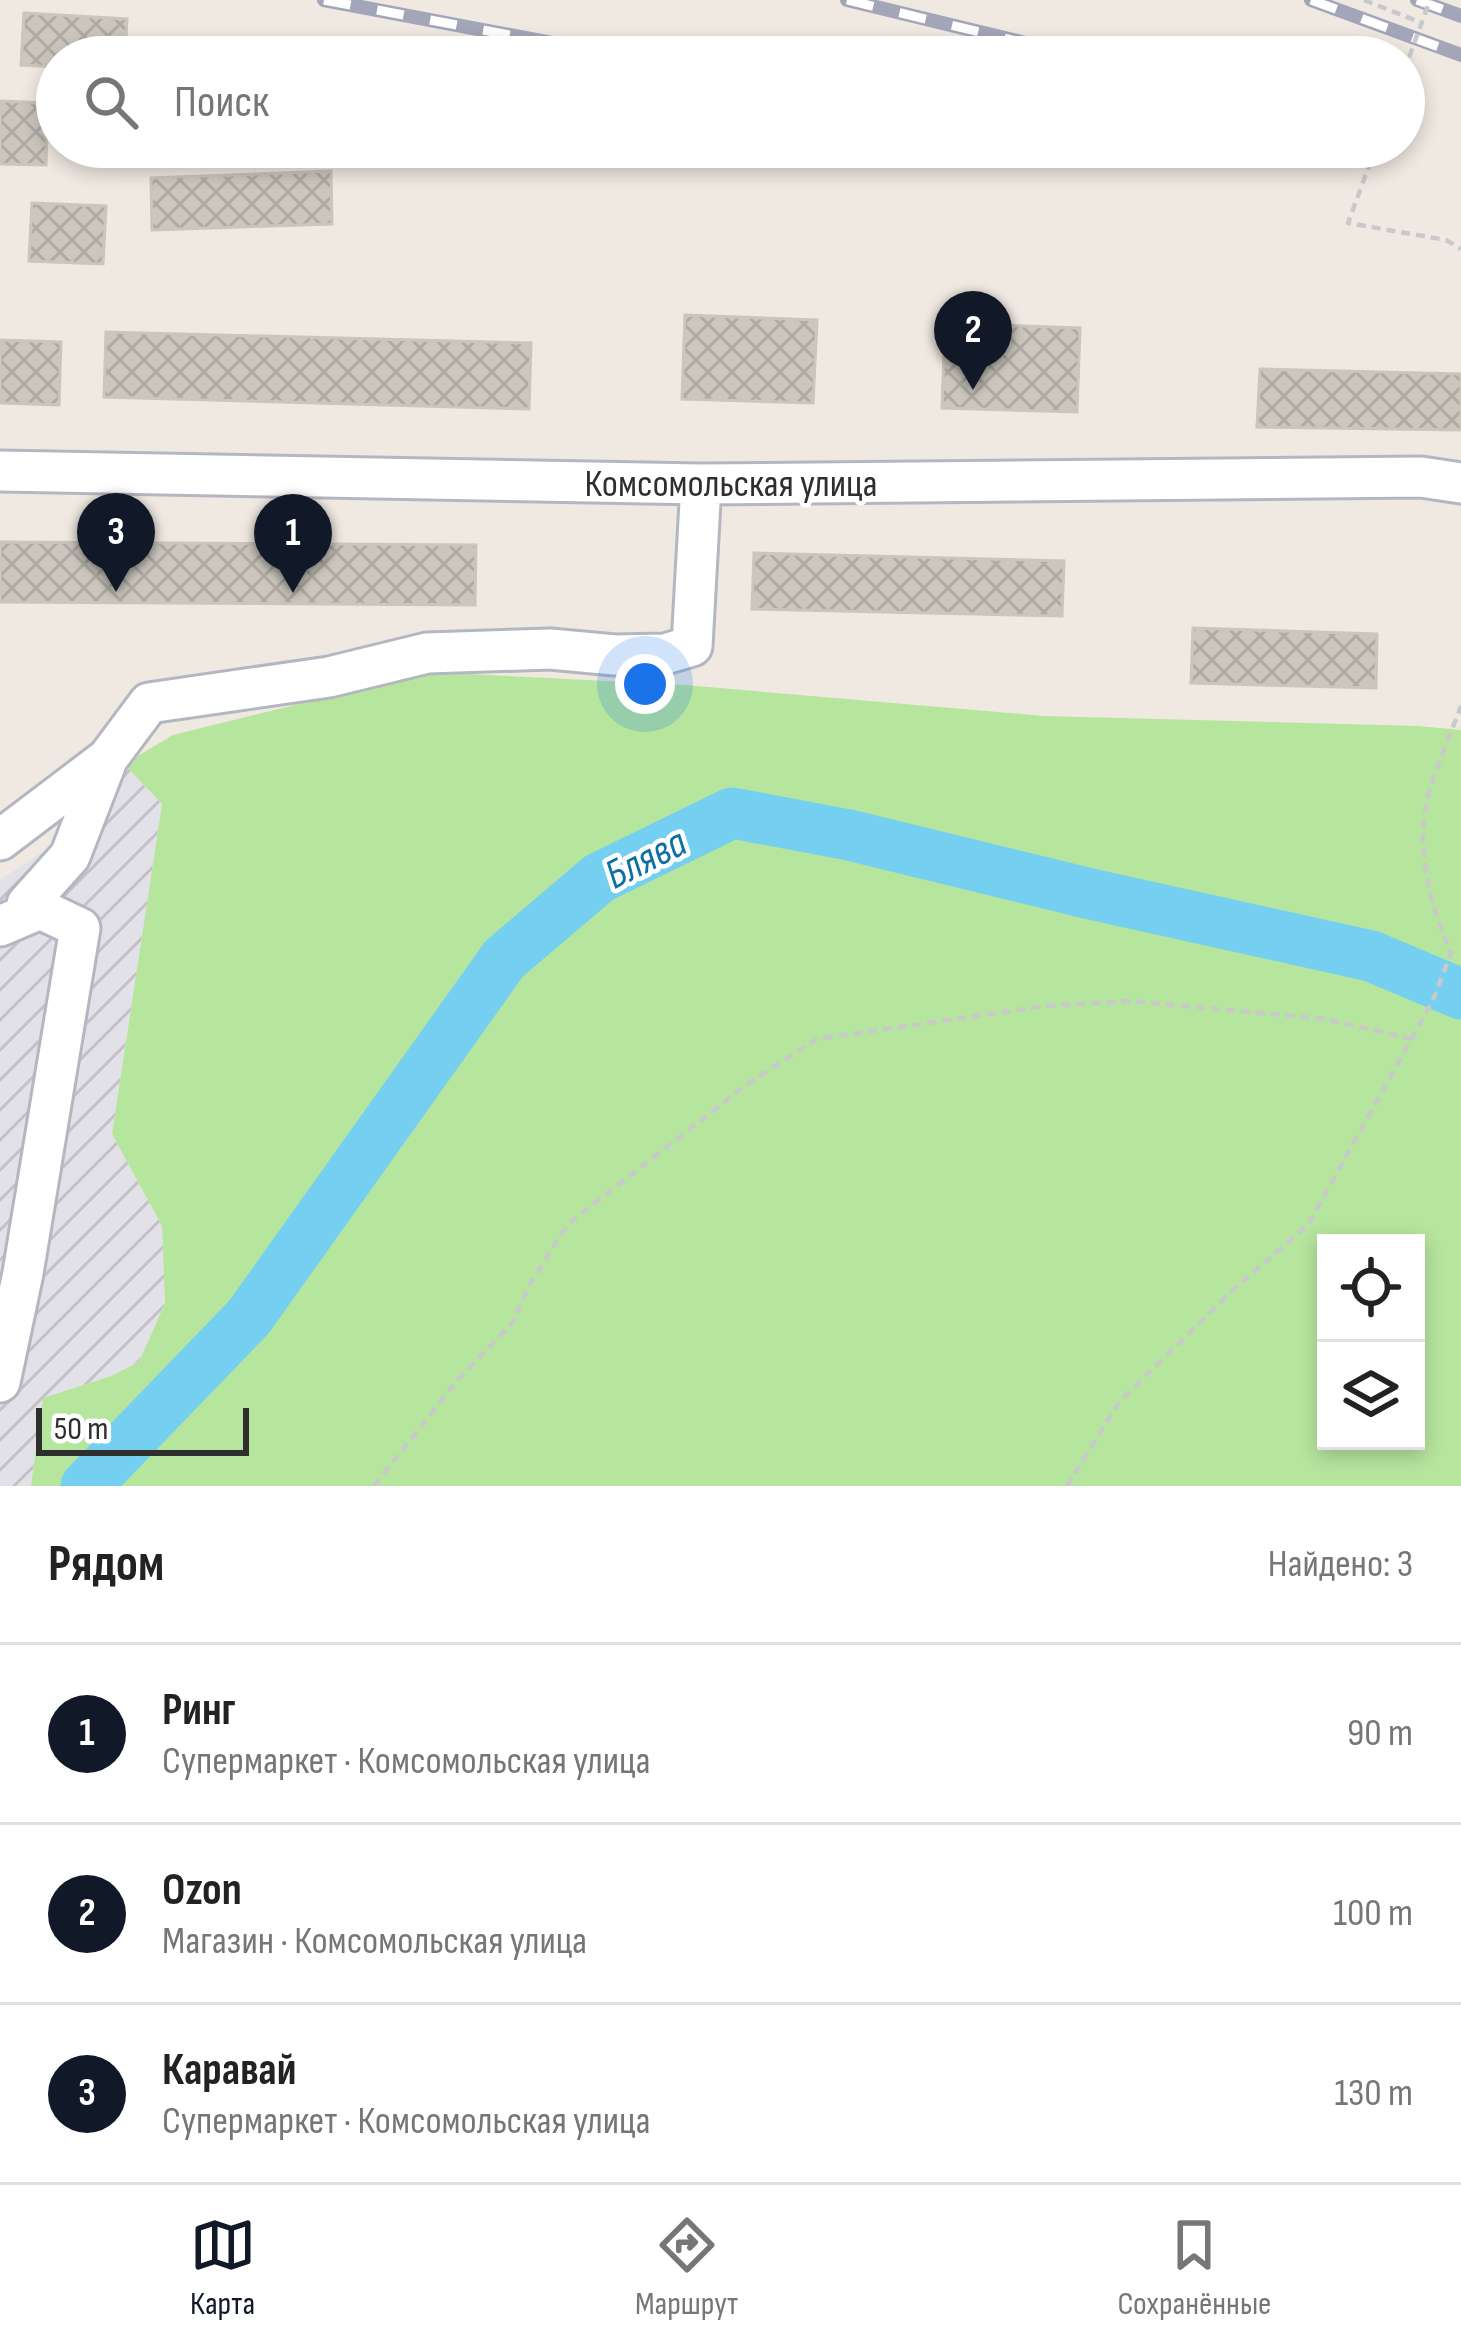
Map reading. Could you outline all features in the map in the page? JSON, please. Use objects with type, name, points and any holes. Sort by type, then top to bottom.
[{"type":"street","name":"Комсомольская улица","points":[[0,470],[701,484],[1421,477],[1461,483]]},
{"type":"street","points":[[80,928],[27,904],[70,856],[108,758],[149,703],[329,677],[427,653],[550,649],[665,654],[692,646],[701,484]]},
{"type":"street","points":[[0,840],[108,758]]},
{"type":"street","points":[[0,1382],[23,1274],[80,928],[70,856]]},
{"type":"street","points":[[0,926],[40,909]]},
{"type":"path","points":[[1364,0],[1422,23]]},
{"type":"path","points":[[1417,36],[1430,0]]},
{"type":"path","points":[[1368,168],[1348,223],[1446,240],[1461,249]]},
{"type":"path","points":[[1067,1486],[1119,1402],[1235,1288],[1308,1225],[1433,1000],[1451,953],[1432,910],[1425,860],[1427,799],[1461,706]]},
{"type":"path","points":[[374,1486],[456,1382],[513,1322],[530,1284],[567,1226],[728,1098],[817,1039],[1045,1006],[1131,1001],[1326,1019],[1412,1039]]},
{"type":"shaded area","points":[[124,764],[162,804],[112,1134],[162,1226],[165,1303],[139,1362],[43,1398],[31,1486],[0,1486],[0,880],[89,821]]},
{"type":"green space","points":[[429,672],[685,685],[1044,716],[1461,730],[1461,1486],[31,1486],[43,1398],[139,1362],[165,1303],[162,1226],[112,1134],[162,804],[124,764],[173,735]]},
{"type":"building","points":[[24,13],[127,19],[126,36],[36,36],[36,66],[21,65]]},
{"type":"building","points":[[0,101],[36,102],[36,165],[0,164]]},
{"type":"building","points":[[331,171],[332,224],[152,230],[151,178]]},
{"type":"building","points":[[32,203],[106,206],[103,264],[29,261]]},
{"type":"building","points":[[685,315],[817,320],[813,403],[682,399]]},
{"type":"building","points":[[945,323],[1080,328],[1077,412],[942,408]]},
{"type":"building","points":[[106,332],[531,343],[529,409],[104,397]]},
{"type":"building","points":[[0,340],[61,342],[59,405],[0,403]]},
{"type":"building","points":[[1260,369],[1461,374],[1461,430],[1257,427]]},
{"type":"building","points":[[0,542],[476,545],[475,605],[0,602]]},
{"type":"building","points":[[754,553],[1064,561],[1062,616],[752,609]]},
{"type":"building","points":[[1193,628],[1377,634],[1376,688],[1191,683]]},
{"type":"waterway","name":"Блява","points":[[86,1486],[249,1317],[504,959],[599,878],[732,813],[849,835],[1371,956],[1461,994]]},
{"type":"railway","points":[[324,0],[515,36]]},
{"type":"railway","points":[[847,0],[996,36]]},
{"type":"railway","points":[[1311,0],[1409,36]]},
{"type":"railway","points":[[1417,0],[1461,16]]},
{"type":"railway","points":[[1425,42],[1461,55]]},
{"type":"place","name":"Ozon","points":[[973,390]]},
{"type":"place","name":"Каравай","points":[[116,592]]},
{"type":"place","name":"Ринг","points":[[293,593]]}]
